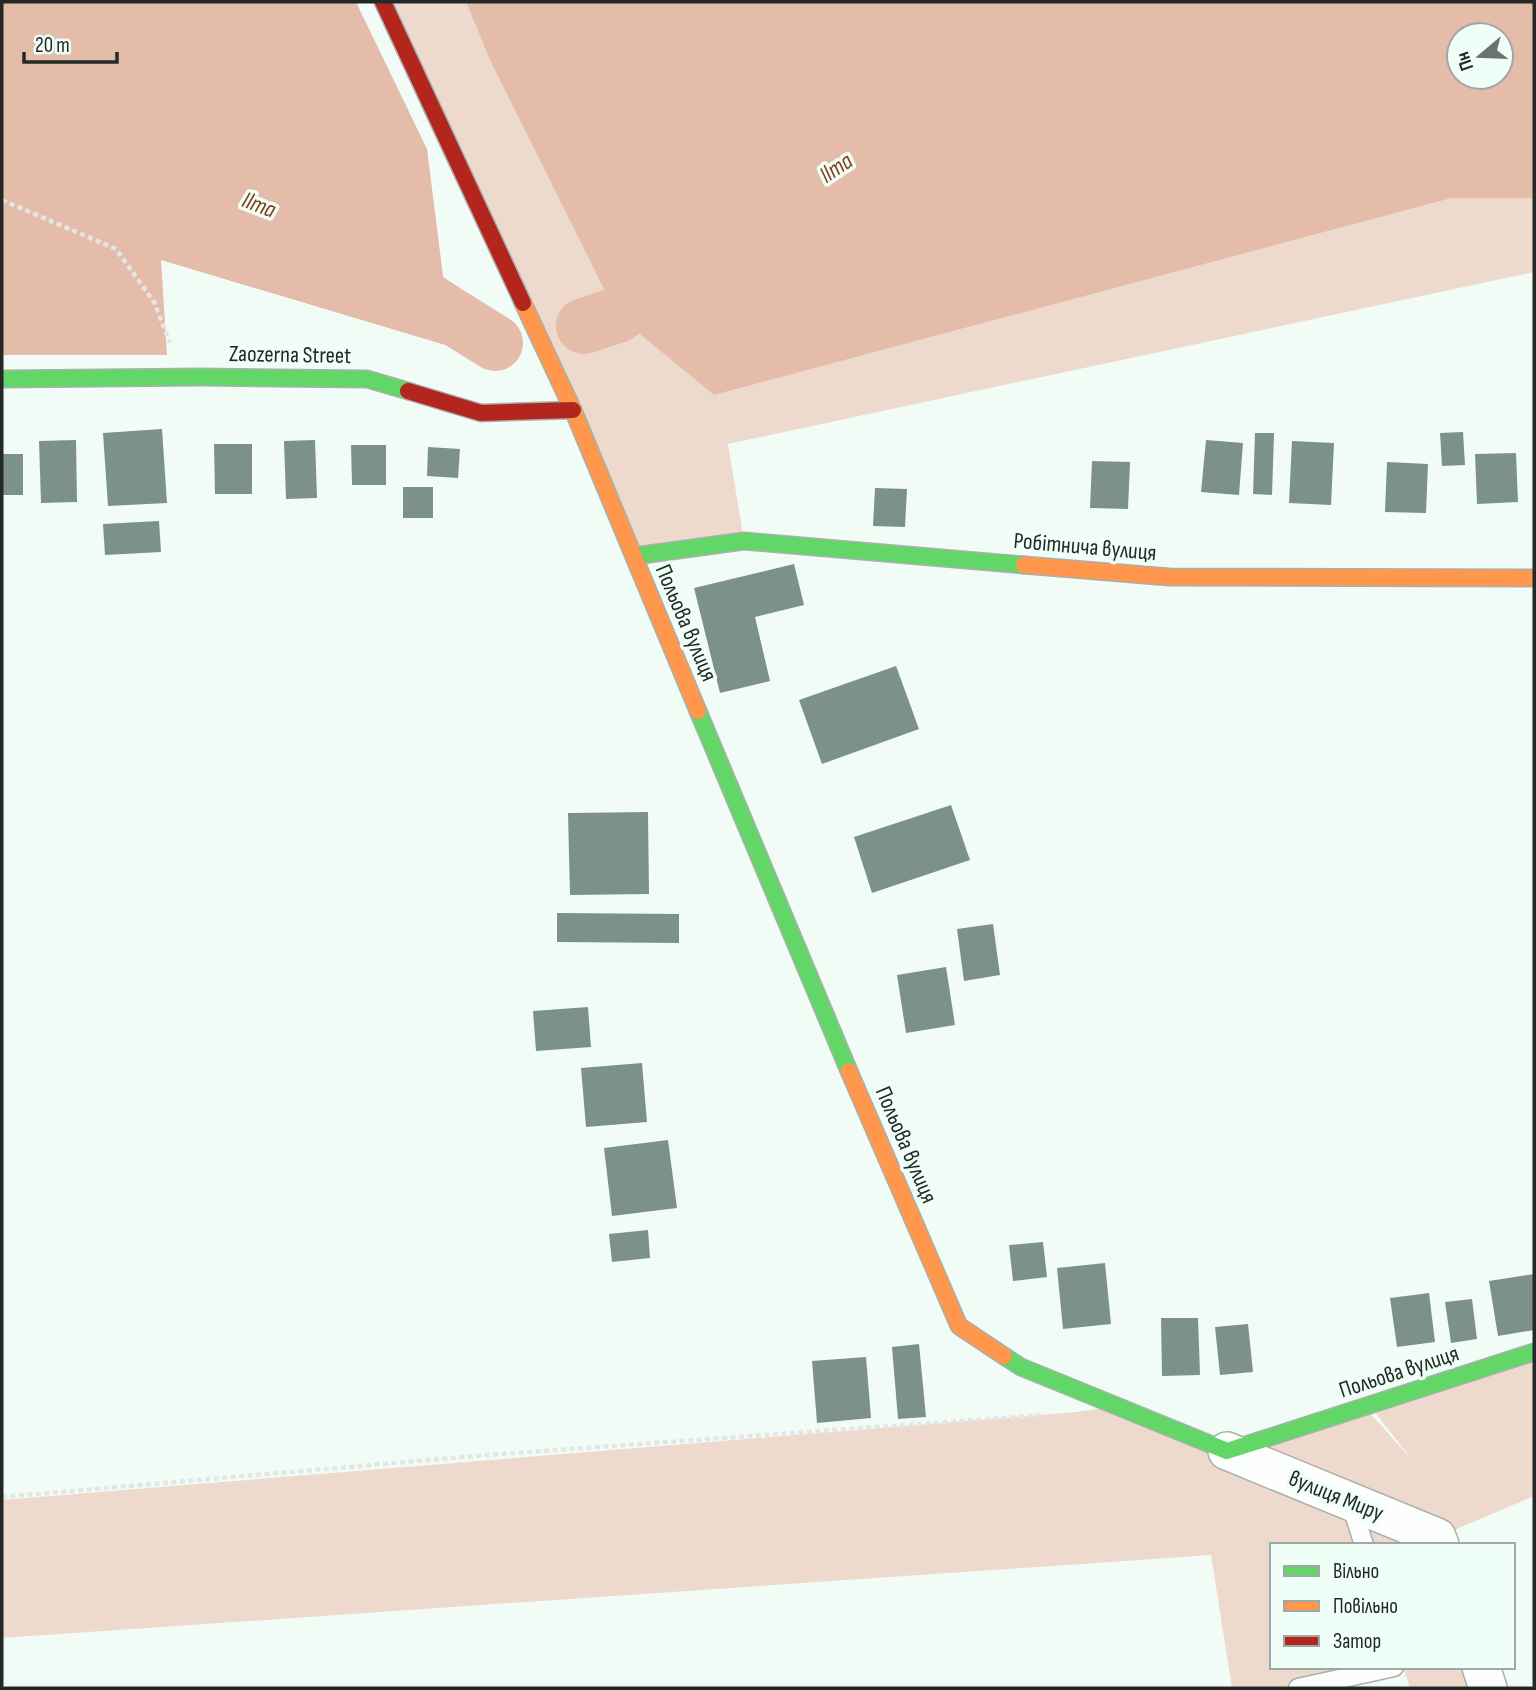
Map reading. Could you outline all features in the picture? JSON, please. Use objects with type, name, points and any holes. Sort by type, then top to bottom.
[{"type":"street","name":"Польова вулиця","points":[[383,2],[573,410],[784,918],[959,1326],[1021,1367],[1227,1451],[1534,1352]]},
{"type":"street","name":"Zaozerna Street","points":[[2,379],[367,379],[481,413],[573,410]]},
{"type":"street","name":"Робітнича вулиця","points":[[634,556],[744,541],[1169,577],[1534,578]]},
{"type":"street","name":"вулиця Миру","points":[[1227,1451],[1437,1537],[1439,1543]]},
{"type":"street","points":[[1482,1669],[1488,1688]]},
{"type":"lane","points":[[1350,1502],[1363,1543]]},
{"type":"lane","points":[[1298,1688],[1385,1669]]},
{"type":"path","points":[[2,200],[116,249],[154,302],[184,377]]},
{"type":"path","points":[[2,1497],[473,1456],[1049,1414]]},
{"type":"shaded area","points":[[383,2],[466,2],[489,58],[714,395],[1452,198],[1534,198],[1534,272],[728,444],[744,541],[634,556]]},
{"type":"shaded area","points":[[1534,1353],[1534,1496],[1438,1537],[1440,1543],[1270,1543],[1270,1669],[1385,1669],[1298,1688],[1232,1688],[1211,1555],[2,1638],[2,1500],[1076,1412],[1118,1406],[1227,1451],[1369,1412],[1414,1462],[1369,1405]]},
{"type":"shaded area","points":[[1404,1669],[1482,1669],[1489,1688],[1410,1688]]},
{"type":"water","points":[[2,2],[356,2],[427,149],[452,347],[161,260],[167,355],[2,355]]},
{"type":"water","points":[[466,2],[1534,2],[1534,198],[1452,198],[714,395],[617,315],[489,58]]},
{"type":"building","points":[[162,429],[167,503],[108,506],[103,433]]},
{"type":"building","points":[[1463,432],[1465,465],[1442,466],[1440,433]]},
{"type":"building","points":[[1255,433],[1274,433],[1272,495],[1253,494]]},
{"type":"building","points":[[76,440],[77,502],[41,503],[39,441]]},
{"type":"building","points":[[315,440],[317,498],[286,499],[284,441]]},
{"type":"building","points":[[1206,440],[1243,443],[1239,495],[1201,492]]},
{"type":"building","points":[[1292,441],[1334,443],[1331,505],[1289,503]]},
{"type":"building","points":[[214,444],[252,444],[252,494],[215,494]]},
{"type":"building","points":[[351,445],[386,445],[386,485],[352,485]]},
{"type":"building","points":[[428,447],[460,449],[458,478],[427,476]]},
{"type":"building","points":[[1516,453],[1518,502],[1477,504],[1475,454]]},
{"type":"building","points":[[2,454],[23,454],[23,495],[2,495]]},
{"type":"building","points":[[1092,461],[1130,462],[1128,509],[1090,508]]},
{"type":"building","points":[[1387,462],[1428,464],[1426,513],[1385,512]]},
{"type":"building","points":[[403,487],[433,487],[433,518],[403,518]]},
{"type":"building","points":[[875,488],[907,489],[905,527],[873,526]]},
{"type":"building","points":[[159,521],[161,552],[105,555],[103,524]]},
{"type":"building","points":[[794,564],[804,605],[755,617],[770,681],[720,693],[694,588]]},
{"type":"building","points":[[896,666],[919,729],[822,764],[799,700]]},
{"type":"building","points":[[951,805],[970,860],[872,893],[854,837]]},
{"type":"building","points":[[648,812],[649,894],[570,895],[568,813]]},
{"type":"building","points":[[557,913],[679,914],[679,943],[557,942]]},
{"type":"building","points":[[993,924],[1000,975],[964,981],[957,929]]},
{"type":"building","points":[[946,967],[955,1025],[906,1033],[897,975]]},
{"type":"building","points":[[588,1007],[591,1047],[536,1051],[533,1011]]},
{"type":"building","points":[[642,1063],[647,1122],[586,1127],[581,1068]]},
{"type":"building","points":[[668,1140],[677,1208],[612,1216],[604,1148]]},
{"type":"building","points":[[648,1230],[650,1258],[612,1262],[609,1234]]},
{"type":"building","points":[[1043,1242],[1047,1277],[1013,1281],[1009,1245]]},
{"type":"building","points":[[1105,1263],[1111,1324],[1063,1329],[1057,1268]]},
{"type":"building","points":[[1534,1274],[1534,1330],[1498,1336],[1489,1281]]},
{"type":"building","points":[[1429,1293],[1435,1342],[1397,1347],[1390,1298]]},
{"type":"building","points":[[1472,1299],[1477,1339],[1451,1343],[1445,1302]]},
{"type":"building","points":[[1161,1318],[1198,1318],[1200,1375],[1162,1376]]},
{"type":"building","points":[[1248,1324],[1253,1372],[1220,1375],[1215,1327]]},
{"type":"building","points":[[919,1344],[926,1417],[898,1419],[892,1347]]},
{"type":"building","points":[[866,1357],[871,1418],[817,1423],[812,1361]]},
{"type":"waterway","name":"Ilma","points":[[386,271],[495,343]]},
{"type":"waterway","name":"Ilma","points":[[584,326],[617,315],[681,272]]},
{"type":"traffic: fast","points":[[2,379],[367,379],[408,391]]},
{"type":"traffic: fast","points":[[634,556],[744,541],[1024,565]]},
{"type":"traffic: fast","points":[[698,711],[849,1071]]},
{"type":"traffic: fast","points":[[1004,1356],[1021,1367],[1227,1451],[1534,1352]]},
{"type":"traffic: slow","points":[[523,303],[573,410],[698,711]]},
{"type":"traffic: slow","points":[[1024,565],[1169,577],[1534,578]]},
{"type":"traffic: slow","points":[[849,1071],[959,1326],[1004,1356]]},
{"type":"traffic: jam","points":[[383,2],[523,303]]},
{"type":"traffic: jam","points":[[408,391],[481,413],[573,410]]}]
